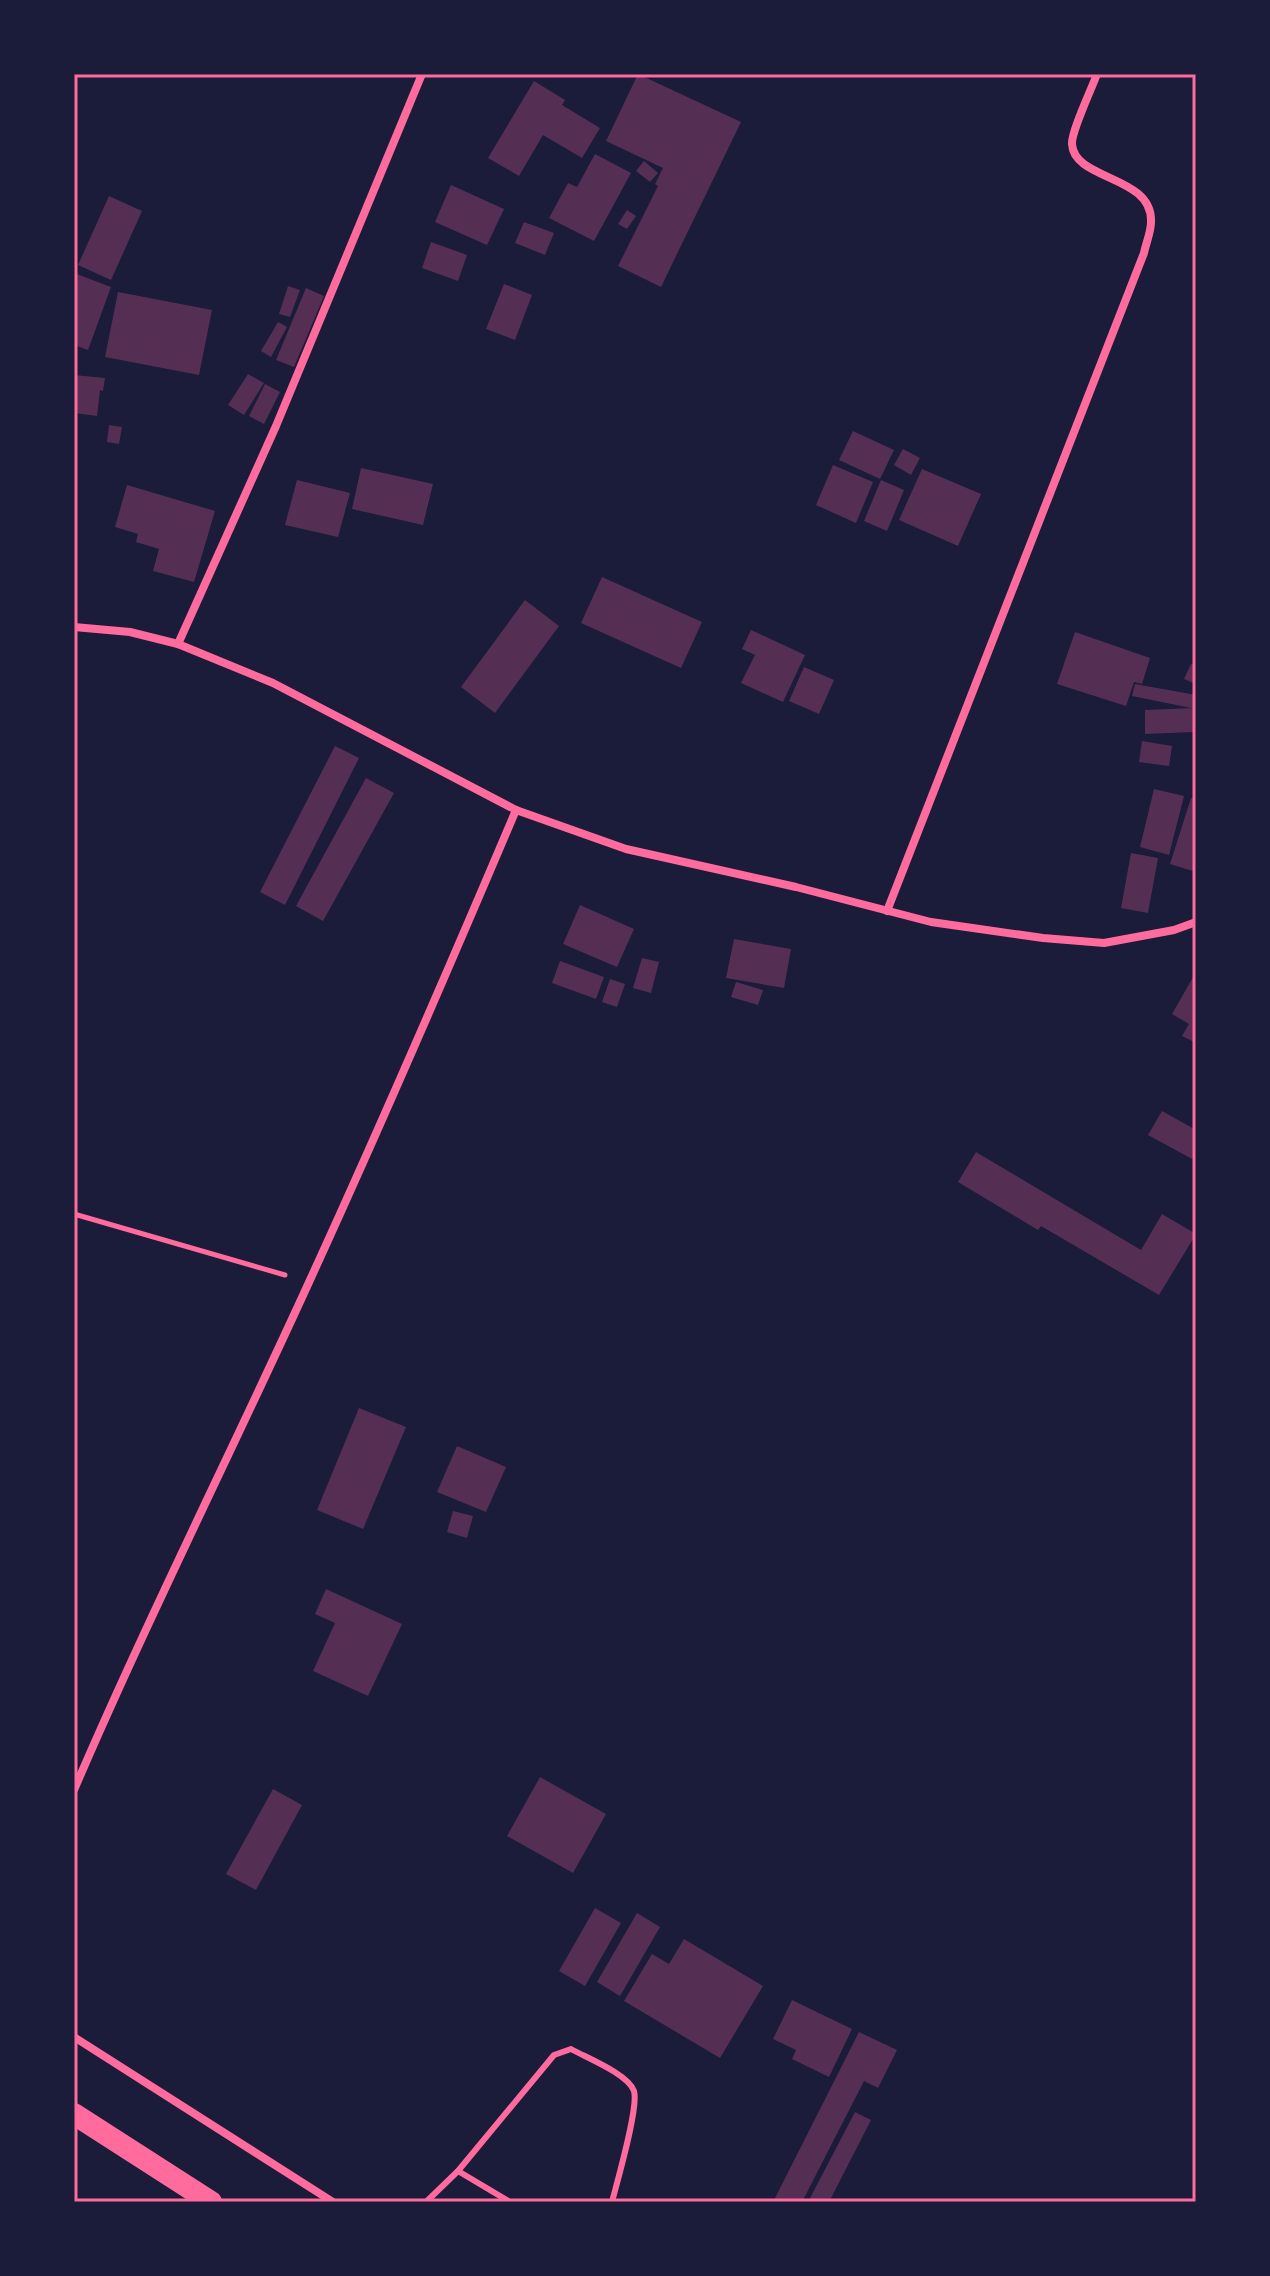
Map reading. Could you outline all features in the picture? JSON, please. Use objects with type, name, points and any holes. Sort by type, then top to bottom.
[{"type":"highway","points":[[74,2114],[211,2202]]},
{"type":"street","points":[[178,644],[276,426],[422,74]]},
{"type":"street","points":[[887,911],[1144,253],[1152,220],[1144,199],[1125,185],[1085,165],[1074,155],[1071,142],[1097,74]]},
{"type":"street","points":[[74,627],[130,632],[178,644],[273,683],[516,810],[626,849],[796,887],[931,922],[1043,938],[1104,943],[1174,930],[1196,922]]},
{"type":"street","points":[[74,1790],[128,1666],[309,1282],[516,810]]},
{"type":"street","points":[[74,2037],[333,2202]]},
{"type":"lane","points":[[426,2202],[458,2171],[554,2055],[571,2049],[624,2078],[634,2091],[634,2112],[612,2202]]},
{"type":"lane","points":[[458,2171],[510,2202]]},
{"type":"path","points":[[74,1214],[309,1282]]},
{"type":"building","points":[[638,74],[741,122],[661,287],[618,266],[658,186],[655,184],[663,168],[606,141]]},
{"type":"building","points":[[534,81],[565,100],[562,105],[600,128],[582,158],[543,135],[519,176],[488,158]]},
{"type":"building","points":[[595,154],[631,173],[594,241],[549,218],[568,183],[577,187]]},
{"type":"building","points":[[644,161],[658,173],[650,182],[636,171]]},
{"type":"building","points":[[451,185],[504,209],[487,245],[435,222]]},
{"type":"building","points":[[109,196],[142,211],[111,280],[78,265]]},
{"type":"building","points":[[627,210],[636,216],[627,229],[618,224]]},
{"type":"building","points":[[524,222],[554,233],[545,255],[515,243]]},
{"type":"building","points":[[431,242],[467,255],[458,281],[422,268]]},
{"type":"building","points":[[74,273],[111,287],[88,350],[74,345]]},
{"type":"building","points":[[504,284],[532,295],[515,340],[486,329]]},
{"type":"building","points":[[288,286],[300,290],[290,317],[279,314]]},
{"type":"building","points":[[306,288],[324,296],[294,367],[276,360]]},
{"type":"building","points":[[118,292],[212,310],[199,375],[105,357]]},
{"type":"building","points":[[278,322],[287,327],[271,357],[261,351]]},
{"type":"building","points":[[248,374],[264,383],[244,415],[228,405]]},
{"type":"building","points":[[74,375],[105,378],[103,391],[100,390],[97,416],[74,413]]},
{"type":"building","points":[[265,384],[280,392],[264,424],[249,416]]},
{"type":"building","points":[[109,425],[122,427],[119,444],[107,442]]},
{"type":"building","points":[[853,431],[894,450],[880,479],[839,460]]},
{"type":"building","points":[[903,449],[920,458],[911,475],[894,465]]},
{"type":"building","points":[[833,465],[873,482],[856,523],[816,505]]},
{"type":"building","points":[[361,468],[433,484],[423,525],[352,509]]},
{"type":"building","points":[[922,469],[981,494],[958,546],[899,520]]},
{"type":"building","points":[[297,480],[350,493],[338,537],[285,525]]},
{"type":"building","points":[[881,480],[904,490],[887,531],[864,521]]},
{"type":"building","points":[[127,485],[215,511],[194,582],[153,571],[159,549],[136,542],[138,534],[115,527]]},
{"type":"building","points":[[602,577],[702,622],[681,668],[581,623]]},
{"type":"building","points":[[525,600],[559,626],[495,713],[461,687]]},
{"type":"building","points":[[751,630],[805,655],[783,702],[741,683],[755,655],[742,649]]},
{"type":"building","points":[[1075,632],[1150,658],[1142,684],[1134,682],[1126,706],[1057,684]]},
{"type":"building","points":[[1191,664],[1196,666],[1196,684],[1184,679]]},
{"type":"building","points":[[804,667],[834,680],[819,714],[789,701]]},
{"type":"building","points":[[1135,684],[1196,695],[1196,709],[1132,696]]},
{"type":"building","points":[[1194,708],[1194,732],[1145,734],[1145,710]]},
{"type":"building","points":[[1142,741],[1172,746],[1169,766],[1139,762]]},
{"type":"building","points":[[335,746],[359,758],[285,905],[260,892]]},
{"type":"building","points":[[366,778],[394,793],[323,921],[296,906]]},
{"type":"building","points":[[1154,789],[1184,796],[1169,855],[1140,847]]},
{"type":"building","points":[[1191,798],[1196,799],[1196,872],[1170,864]]},
{"type":"building","points":[[1131,853],[1158,858],[1148,913],[1121,908]]},
{"type":"building","points":[[580,905],[634,929],[617,967],[563,944]]},
{"type":"building","points":[[734,939],[791,949],[784,988],[726,978]]},
{"type":"building","points":[[642,958],[659,962],[651,993],[633,988]]},
{"type":"building","points":[[560,961],[604,977],[596,999],[552,983]]},
{"type":"building","points":[[1196,972],[1196,1043],[1182,1036],[1189,1024],[1172,1014]]},
{"type":"building","points":[[610,979],[625,984],[617,1007],[602,1002]]},
{"type":"building","points":[[736,982],[763,990],[758,1005],[731,997]]},
{"type":"building","points":[[1162,1111],[1196,1130],[1196,1152],[1192,1159],[1148,1135]]},
{"type":"building","points":[[976,1152],[1141,1250],[1162,1214],[1196,1234],[1159,1295],[1041,1226],[1038,1230],[958,1182]]},
{"type":"building","points":[[359,1408],[406,1427],[363,1529],[317,1510]]},
{"type":"building","points":[[457,1446],[506,1467],[486,1512],[437,1492]]},
{"type":"building","points":[[453,1511],[473,1516],[467,1538],[447,1532]]},
{"type":"building","points":[[326,1589],[402,1624],[368,1696],[313,1671],[335,1623],[315,1614]]},
{"type":"building","points":[[540,1777],[606,1814],[573,1873],[507,1836]]},
{"type":"building","points":[[273,1789],[302,1805],[256,1890],[226,1874]]},
{"type":"building","points":[[595,1908],[621,1923],[585,1986],[559,1971]]},
{"type":"building","points":[[637,1913],[660,1927],[620,1996],[597,1982]]},
{"type":"building","points":[[684,1939],[763,1986],[720,2058],[624,2001],[652,1954],[669,1964]]},
{"type":"building","points":[[792,2000],[852,2029],[829,2077],[792,2059],[796,2050],[773,2039]]},
{"type":"building","points":[[859,2032],[897,2050],[878,2088],[864,2081],[802,2202],[773,2202]]},
{"type":"building","points":[[855,2112],[871,2120],[829,2202],[808,2202]]}]
